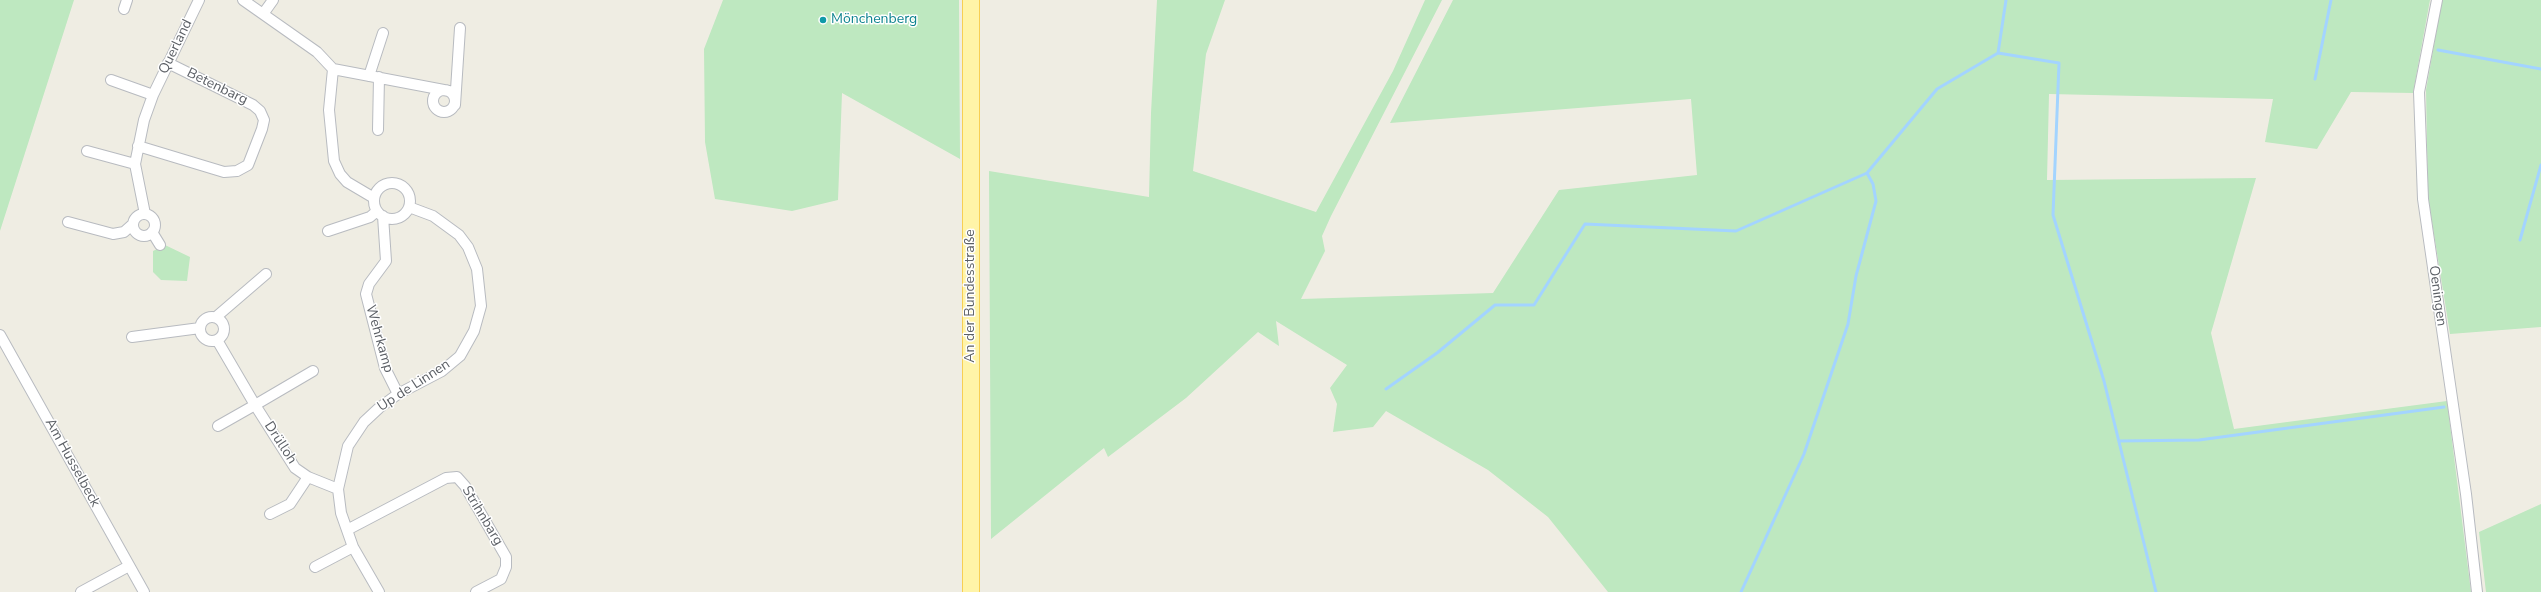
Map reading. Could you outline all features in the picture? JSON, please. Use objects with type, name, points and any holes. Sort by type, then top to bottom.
[{"type":"main road","name":"An der Bundesstraße","points":[[971,0],[971,592]]},
{"type":"street","name":"Querland","points":[[160,245],[152,232],[154,221],[145,214],[135,164],[144,120],[153,95],[199,0]]},
{"type":"street","points":[[243,0],[316,52],[333,68],[449,92],[455,99],[455,105]]},
{"type":"street","points":[[263,14],[273,0]]},
{"type":"street","name":"Oeningen","points":[[2437,0],[2420,92],[2423,199],[2466,494],[2477,592]]},
{"type":"street","points":[[449,92],[442,91],[436,94],[434,99],[436,108],[446,112],[455,105],[460,28]]},
{"type":"street","points":[[378,130],[374,77],[383,33]]},
{"type":"street","name":"Betenbarg","points":[[138,146],[224,172],[237,171],[248,165],[262,129],[264,120],[260,111],[253,105],[168,63]]},
{"type":"street","points":[[333,68],[329,110],[334,161],[340,174],[347,182],[374,198],[380,214]]},
{"type":"street","points":[[111,80],[153,95]]},
{"type":"street","points":[[87,151],[135,164]]},
{"type":"street","points":[[328,231],[380,214],[396,219],[402,216],[409,207],[409,193],[398,183],[385,184],[380,188],[374,198]]},
{"type":"street","name":"Up de Linnen","points":[[378,592],[353,548],[347,530],[338,489],[348,446],[364,422],[398,394],[442,371],[460,356],[474,331],[481,306],[477,269],[468,247],[459,235],[433,216],[409,207]]},
{"type":"street","points":[[68,222],[113,234],[124,232],[133,224],[135,219],[145,214]]},
{"type":"street","name":"Wehrkamp","points":[[380,214],[386,261],[368,284],[366,294],[384,368],[398,394]]},
{"type":"street","points":[[133,224],[137,234],[142,236],[152,232]]},
{"type":"street","points":[[216,317],[266,274]]},
{"type":"street","points":[[209,317],[216,317],[222,322],[224,329],[223,336],[217,340],[209,341],[202,336],[200,328],[203,321],[209,317]]},
{"type":"street","points":[[132,337],[200,328]]},
{"type":"street","name":"Am Husselbeck","points":[[0,335],[144,592]]},
{"type":"street","name":"Drülloh","points":[[217,340],[255,405],[295,468],[308,477],[338,489]]},
{"type":"street","points":[[218,426],[313,371]]},
{"type":"street","name":"Strihnbarg","points":[[347,530],[446,478],[458,476],[506,557],[506,568],[501,578],[476,592]]},
{"type":"street","name":"Drülloh","points":[[270,514],[290,504],[308,477]]},
{"type":"street","points":[[316,567],[353,548]]},
{"type":"street","points":[[81,592],[129,566]]},
{"type":"green space","points":[[0,0],[74,0],[0,231]]},
{"type":"green space","points":[[723,0],[959,0],[960,159],[842,93],[838,200],[792,211],[715,199],[705,142],[704,49]]},
{"type":"green space","points":[[1157,0],[1225,0],[1206,54],[1193,171],[1316,212],[1393,71],[1425,0],[1442,0],[1331,216],[1322,236],[1325,251],[1301,299],[1493,293],[1559,190],[1697,175],[1691,99],[1390,123],[1453,0],[2430,0],[2413,93],[2351,92],[2317,149],[2265,142],[2273,99],[2049,94],[2047,180],[2256,178],[2211,333],[2234,429],[2447,401],[2471,592],[1608,592],[1548,517],[1488,470],[1386,411],[1373,427],[1333,432],[1337,404],[1330,388],[1347,365],[1276,321],[1279,346],[1258,332],[1186,398],[1108,457],[1104,448],[991,539],[989,171],[1149,197],[1151,113]]},
{"type":"green space","points":[[2442,0],[2541,0],[2541,327],[2450,334],[2428,197],[2426,90]]},
{"type":"green space","points":[[165,245],[190,257],[187,281],[161,280],[153,272],[153,251]]},
{"type":"green space","points":[[2541,504],[2541,592],[2486,592],[2479,532]]},
{"type":"waterway","points":[[1998,53],[2006,0]]},
{"type":"waterway","points":[[2315,79],[2331,0]]},
{"type":"waterway","points":[[2438,50],[2541,69]]},
{"type":"waterway","points":[[1386,389],[1437,353],[1495,305],[1534,305],[1585,224],[1736,231],[1867,173],[1937,89],[1998,53],[2059,63],[2053,215],[2104,381],[2156,592]]},
{"type":"waterway","points":[[2520,240],[2541,165]]},
{"type":"waterway","points":[[1741,592],[1804,454],[1848,324],[1856,276],[1876,201],[1873,184],[1867,173]]},
{"type":"waterway","points":[[2119,441],[2199,440],[2444,407]]},
{"type":"place","name":"Mönchenberg","points":[[823,20]]}]
